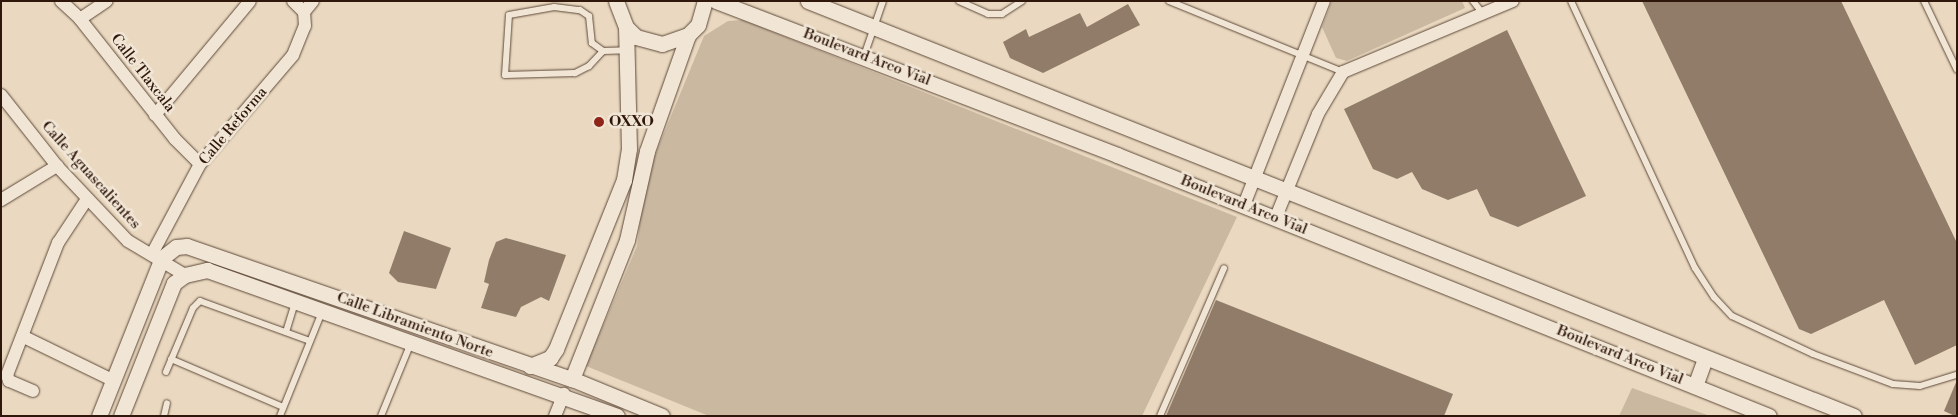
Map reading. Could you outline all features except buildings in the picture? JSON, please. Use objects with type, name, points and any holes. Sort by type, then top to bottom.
[{"type":"street","name":"Calle Tlaxcala","points":[[61,1],[80,19],[154,115],[200,164]]},
{"type":"street","points":[[80,19],[107,1]]},
{"type":"street","points":[[154,115],[250,1]]},
{"type":"street","points":[[294,1],[304,12],[313,1]]},
{"type":"street","points":[[572,379],[624,223],[624,180],[629,149],[628,50],[626,27],[616,1]]},
{"type":"street","points":[[556,416],[627,240],[647,151],[688,35],[698,24],[705,1]]},
{"type":"street","name":"Boulevard Arco Vial","points":[[716,1],[864,56],[1276,217],[1769,416]]},
{"type":"street","name":"Boulevard Arco Vial","points":[[808,1],[1287,189],[1705,359],[1854,416]]},
{"type":"street","points":[[1244,205],[1324,1]]},
{"type":"street","points":[[1276,217],[1318,114],[1343,72],[1513,1]]},
{"type":"street","name":"Calle Reforma","points":[[99,416],[160,255],[200,164],[293,55],[301,40],[304,12]]},
{"type":"street","points":[[626,27],[642,40],[662,44],[688,35]]},
{"type":"street","name":"Calle Aguascalientes","points":[[4,98],[57,166],[128,241],[160,255],[185,275]]},
{"type":"street","points":[[1,200],[57,166]]},
{"type":"street","points":[[530,366],[550,358],[556,349],[624,180]]},
{"type":"street","points":[[33,391],[9,381],[7,375],[24,337],[58,243],[87,199]]},
{"type":"street","name":"Calle Libramiento Norte","points":[[160,255],[187,246],[200,249],[530,366],[572,379],[662,416]]},
{"type":"street","name":"Calle Libramiento Norte","points":[[185,275],[206,270],[564,394],[588,411],[617,416]]},
{"type":"street","points":[[121,416],[168,294],[185,275]]},
{"type":"street","points":[[24,337],[112,380]]},
{"type":"street","points":[[1695,386],[1705,359]]},
{"type":"lane","points":[[864,56],[883,1]]},
{"type":"lane","points":[[959,1],[988,14],[1002,14],[1022,1]]},
{"type":"lane","points":[[1169,1],[1343,72]]},
{"type":"lane","points":[[1473,1],[1482,14]]},
{"type":"lane","points":[[1571,1],[1695,268],[1714,297],[1732,316],[1813,354],[1893,384],[1920,386],[1957,375]]},
{"type":"lane","points":[[1924,1],[1957,70]]},
{"type":"lane","points":[[603,51],[590,66],[575,73],[505,75],[509,15],[554,6],[580,10],[589,16],[592,43],[603,51],[628,50]]},
{"type":"lane","points":[[1160,416],[1224,268]]},
{"type":"lane","points":[[166,372],[193,308],[200,301],[310,341]]},
{"type":"lane","points":[[286,332],[295,301]]},
{"type":"lane","points":[[280,416],[322,310]]},
{"type":"lane","points":[[380,416],[411,341]]},
{"type":"lane","points":[[171,360],[283,407]]},
{"type":"lane","points":[[164,416],[167,403]]},
{"type":"shaded area","points":[[1332,1],[1462,1],[1465,8],[1347,61],[1336,58],[1322,27]]},
{"type":"shaded area","points":[[743,20],[1237,217],[1142,416],[709,416],[586,366],[637,246],[645,179],[704,36],[728,21]]},
{"type":"shaded area","points":[[1632,388],[1710,416],[1619,416]]},
{"type":"place","name":"OXXO","points":[[599,122]]}]
